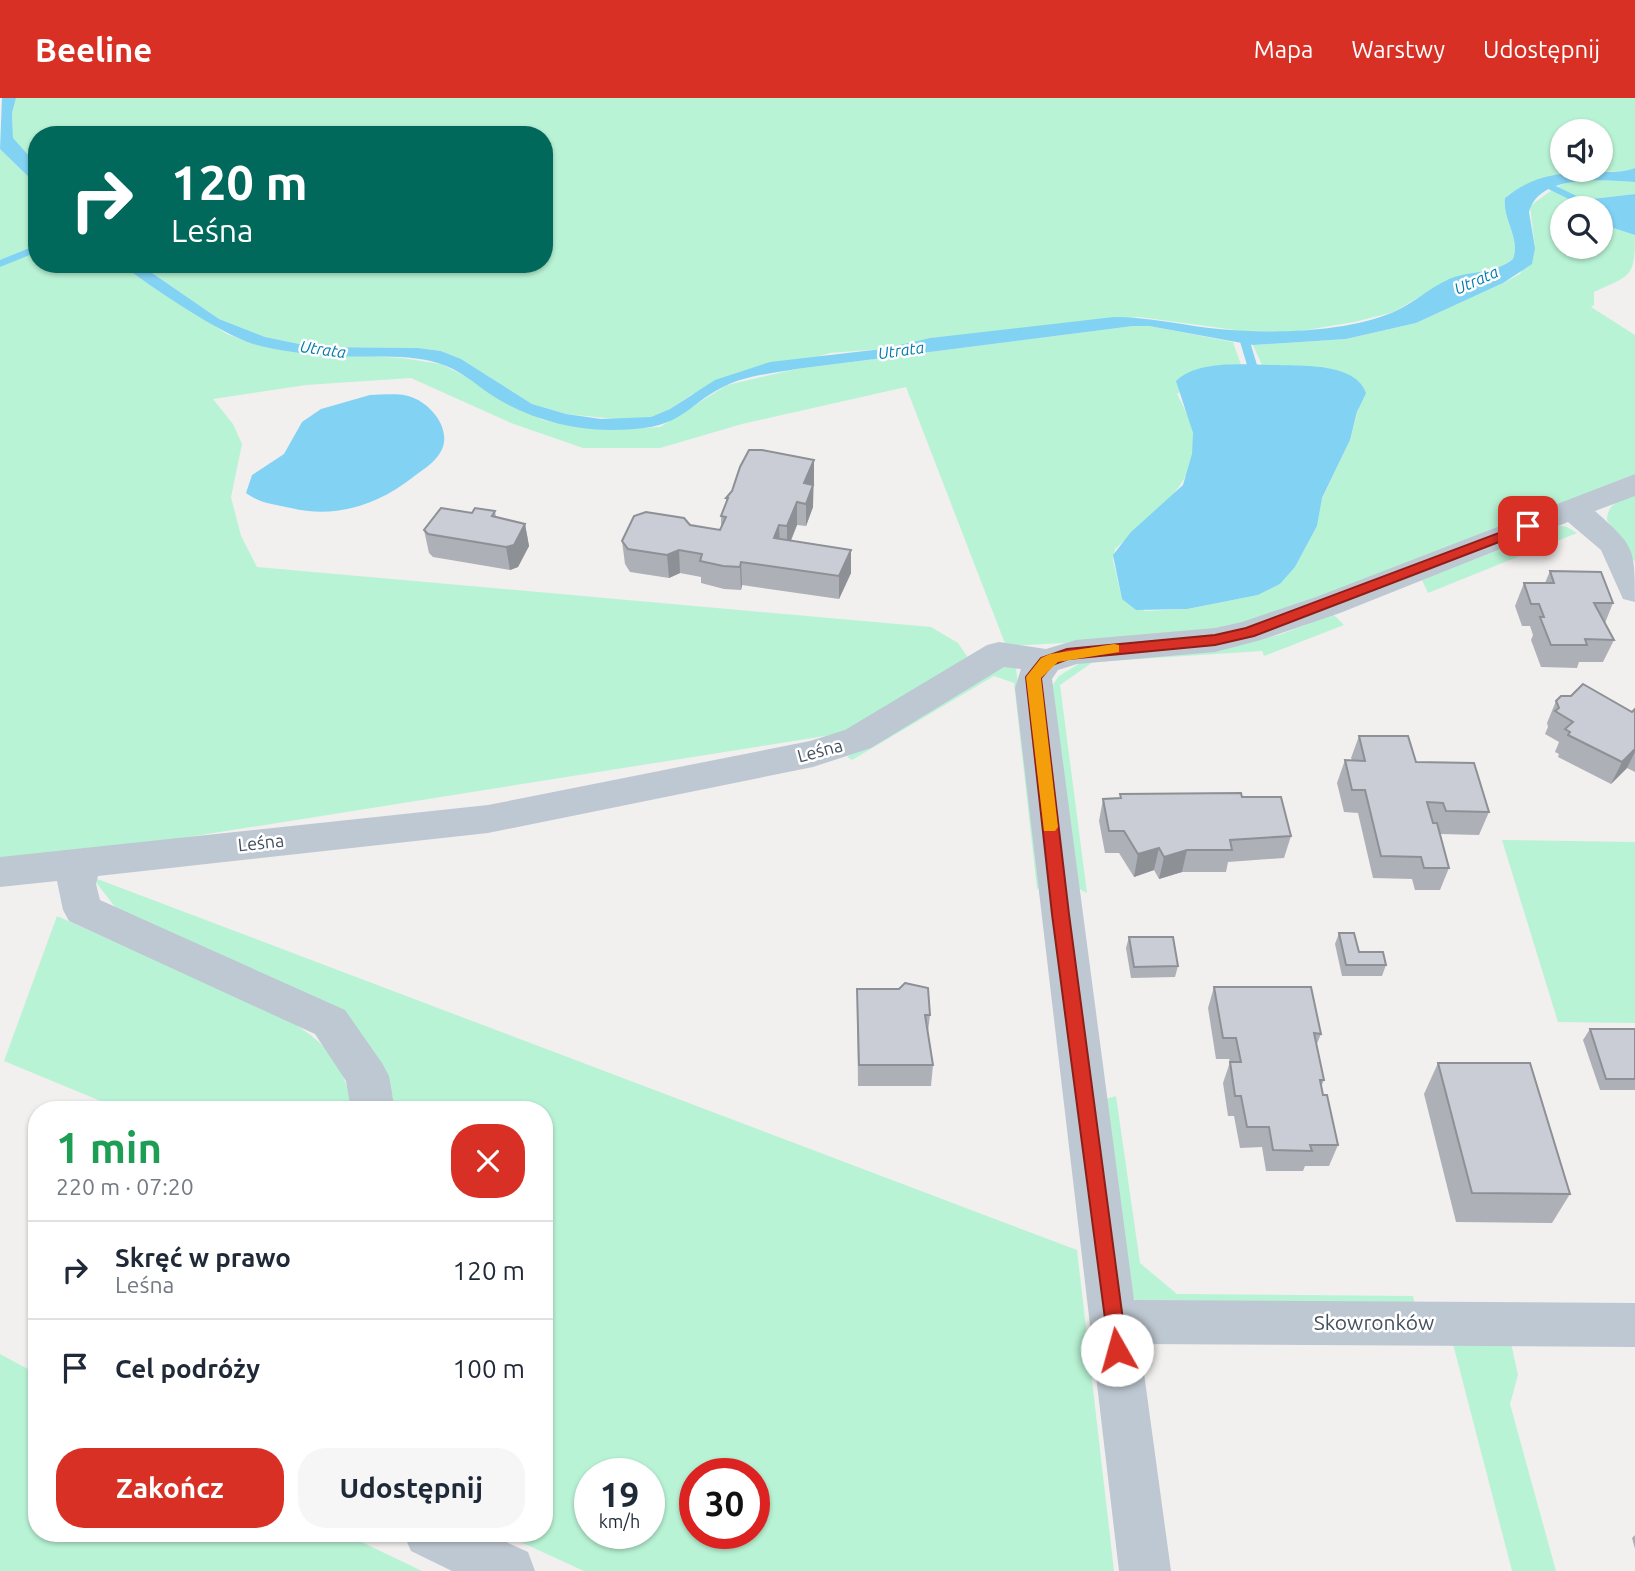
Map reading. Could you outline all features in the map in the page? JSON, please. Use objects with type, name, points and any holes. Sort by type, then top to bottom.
[{"type":"street","name":"Leśna","points":[[0,872],[488,819],[813,754],[858,739],[999,654],[1046,661],[1076,652],[1215,640],[1249,632],[1328,605],[1635,484]]},
{"type":"street","points":[[1572,509],[1615,545],[1635,591]]},
{"type":"street","points":[[1046,661],[1034,677],[1033,688],[1145,1571]]},
{"type":"street","points":[[82,863],[76,884],[83,910],[330,1022],[367,1076],[371,1101]]},
{"type":"street","name":"Skowronków","points":[[1113,1322],[1635,1325]]},
{"type":"street","points":[[448,1542],[509,1571]]},
{"type":"green space","points":[[16,98],[1635,98],[1635,168],[1613,171],[1613,119],[1550,119],[1550,176],[1526,184],[1505,198],[1506,213],[1515,244],[1513,259],[1493,271],[1447,280],[1394,312],[1295,332],[1243,331],[1139,317],[930,338],[882,349],[830,353],[692,394],[670,409],[651,417],[626,420],[566,414],[532,404],[461,359],[441,351],[418,348],[314,347],[265,337],[219,319],[152,273],[553,273],[553,126],[28,126],[28,155],[13,139],[12,113]]},
{"type":"green space","points":[[0,149],[28,176],[28,273],[135,273],[227,334],[253,344],[287,351],[402,358],[441,364],[474,381],[491,394],[543,420],[563,424],[602,430],[660,427],[727,385],[796,369],[1133,326],[1149,326],[1233,342],[1241,365],[1219,367],[1177,394],[1190,423],[1194,451],[1181,484],[1156,513],[1115,549],[1113,560],[1122,599],[1145,611],[1187,609],[1258,595],[1280,584],[1295,567],[1317,526],[1319,505],[1350,440],[1360,403],[1337,371],[1262,365],[1253,345],[1346,339],[1416,323],[1503,283],[1520,274],[1535,248],[1530,206],[1552,190],[1565,196],[1550,196],[1550,259],[1613,259],[1613,228],[1635,235],[1632,267],[1623,278],[1594,292],[1594,305],[1591,307],[1635,335],[1635,474],[1348,587],[1225,629],[1120,640],[1006,646],[906,387],[742,424],[660,448],[583,448],[511,423],[411,378],[306,385],[213,399],[233,424],[242,444],[231,497],[241,536],[257,567],[931,627],[958,643],[971,662],[850,732],[0,867]]},
{"type":"green space","points":[[1566,182],[1635,182],[1635,194],[1575,196],[1557,187]]},
{"type":"green space","points":[[1635,495],[1635,562],[1607,520],[1612,506]]},
{"type":"green space","points":[[1554,525],[1567,527],[1577,533],[1428,593],[1421,578]]},
{"type":"green space","points":[[1333,614],[1344,625],[1264,656],[1262,651],[1093,662],[1060,685],[1087,893],[1072,885],[1051,687],[1059,676],[1080,663],[1234,646],[1282,634]]},
{"type":"green space","points":[[1004,664],[1016,668],[1043,887],[1037,889],[1014,683],[994,676],[852,760],[847,757],[989,669]]},
{"type":"green space","points":[[1502,840],[1635,842],[1635,1023],[1558,1022]]},
{"type":"green space","points":[[92,877],[1077,1250],[1114,1571],[584,1571],[521,1542],[553,1542],[553,1101],[393,1101],[373,1050],[118,911]]},
{"type":"green space","points":[[57,916],[285,1018],[322,1045],[331,1055],[344,1077],[352,1101],[101,1101],[4,1061]]},
{"type":"green space","points":[[1116,1096],[1140,1263],[1177,1294],[1413,1296],[1415,1306],[1141,1304],[1125,1292],[1102,1100]]},
{"type":"green space","points":[[1511,1343],[1518,1375],[1510,1404],[1556,1571],[1512,1571],[1453,1344]]},
{"type":"green space","points":[[0,1354],[28,1369],[28,1542],[362,1542],[422,1571],[0,1571]]},
{"type":"water","points":[[2,98],[16,98],[12,113],[13,138],[28,155],[28,176],[0,149]]},
{"type":"water","points":[[1635,168],[1635,182],[1613,180],[1613,172]]},
{"type":"water","name":"Utrata","points":[[1550,176],[1550,182],[1575,182],[1559,185],[1535,199],[1529,212],[1535,248],[1532,264],[1503,283],[1416,323],[1346,339],[1253,345],[1149,326],[1133,326],[796,369],[737,381],[716,391],[677,418],[652,427],[635,429],[579,428],[543,419],[509,405],[453,369],[425,360],[322,355],[253,344],[204,320],[134,273],[152,273],[219,319],[265,337],[314,347],[418,348],[441,351],[461,359],[532,404],[566,414],[601,419],[651,417],[670,409],[715,380],[770,362],[882,349],[930,338],[1114,317],[1231,330],[1278,331],[1327,328],[1373,319],[1394,312],[1449,279],[1498,268],[1513,259],[1515,244],[1506,213],[1505,198],[1539,179]]},
{"type":"water","points":[[1635,194],[1635,235],[1613,228],[1613,197]]},
{"type":"water","points":[[1210,366],[1314,366],[1352,376],[1366,393],[1357,412],[1350,440],[1322,498],[1317,526],[1295,567],[1280,584],[1258,595],[1187,609],[1136,610],[1122,599],[1113,555],[1131,532],[1183,485],[1192,454],[1193,433],[1176,381],[1185,374]]},
{"type":"water","points":[[370,395],[408,396],[425,404],[432,411],[442,427],[444,444],[431,464],[385,496],[339,510],[307,511],[262,502],[246,493],[252,475],[284,454],[302,422],[321,409]]},
{"type":"building","points":[[749,450],[814,460],[804,483],[813,485],[806,504],[797,502],[787,526],[779,525],[774,538],[851,550],[839,576],[741,562],[740,567],[723,566],[700,561],[702,554],[679,550],[667,555],[628,549],[622,541],[634,516],[646,512],[684,518],[690,525],[720,530],[726,517],[721,516],[726,498],[732,491]]},
{"type":"building","points":[[441,508],[472,513],[475,508],[495,511],[492,516],[525,524],[514,545],[506,547],[428,534],[424,530]]},
{"type":"building","points":[[1550,571],[1601,572],[1613,603],[1594,603],[1614,640],[1585,639],[1587,645],[1551,645],[1540,617],[1544,617],[1539,604],[1531,604],[1524,583],[1554,583]]},
{"type":"building","points":[[1583,684],[1632,712],[1635,709],[1635,749],[1622,762],[1568,735],[1570,732],[1565,729],[1573,722],[1555,711],[1559,708],[1556,701],[1561,696],[1571,696]]},
{"type":"building","points":[[1359,736],[1408,736],[1416,762],[1474,763],[1489,812],[1446,811],[1443,803],[1427,802],[1433,823],[1437,823],[1449,868],[1424,868],[1421,857],[1381,856],[1365,790],[1352,790],[1345,760],[1365,761]]},
{"type":"building","points":[[1241,793],[1242,797],[1281,797],[1291,836],[1230,840],[1232,850],[1187,850],[1164,857],[1159,848],[1138,854],[1124,831],[1109,831],[1103,799],[1121,798],[1120,794]]},
{"type":"building","points":[[1339,933],[1354,933],[1359,952],[1383,952],[1386,965],[1346,965]]},
{"type":"building","points":[[1129,937],[1173,937],[1178,966],[1134,967]]},
{"type":"building","points":[[905,983],[928,988],[930,1015],[925,1015],[933,1065],[859,1065],[857,989],[899,989]]},
{"type":"building","points":[[1214,987],[1311,987],[1321,1034],[1314,1033],[1324,1080],[1320,1080],[1323,1095],[1327,1095],[1338,1145],[1310,1145],[1312,1151],[1273,1150],[1269,1127],[1247,1127],[1241,1096],[1235,1096],[1230,1062],[1241,1062],[1236,1038],[1223,1038]]},
{"type":"building","points":[[1590,1029],[1635,1029],[1635,1079],[1606,1079]]},
{"type":"building","points":[[1438,1063],[1530,1063],[1570,1194],[1472,1193]]},
{"type":"waterway","points":[[1543,183],[1570,196]]},
{"type":"waterway","points":[[0,264],[28,252]]},
{"type":"waterway","points":[[1243,335],[1252,365]]},
{"type":"slow traffic","points":[[1050,827],[1033,688],[1034,677],[1046,661],[1055,657],[1076,652],[1114,649]]},
{"type":"route","points":[[1117,1350],[1083,1071],[1060,914],[1033,688],[1034,677],[1046,661],[1076,652],[1215,640],[1280,623],[1528,526]]}]
